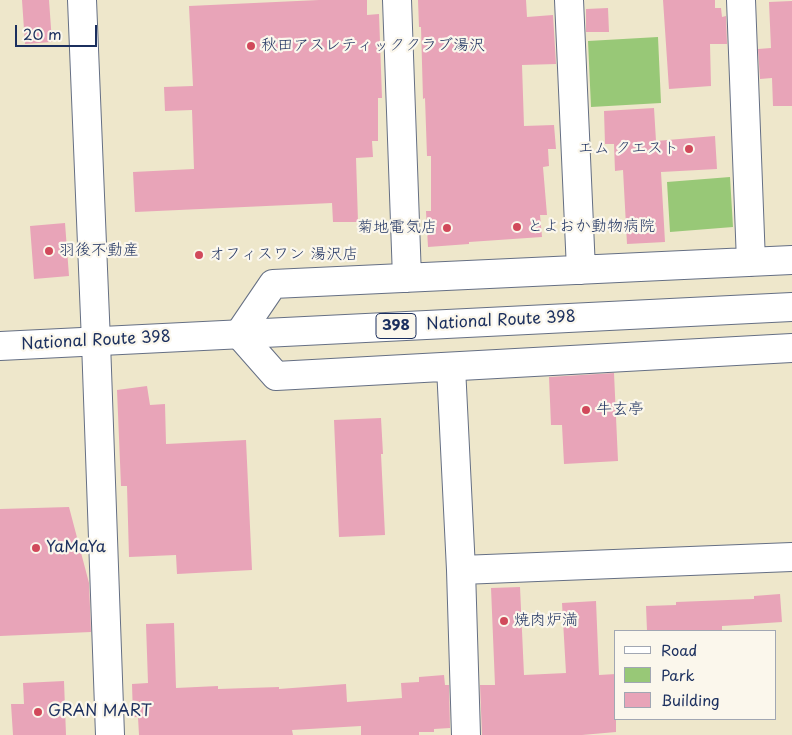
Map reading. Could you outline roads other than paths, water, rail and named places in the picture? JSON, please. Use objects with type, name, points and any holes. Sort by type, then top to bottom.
[{"type":"main road","points":[[82,0],[110,735]]},
{"type":"main road","points":[[397,0],[407,278]]},
{"type":"main road","points":[[569,0],[581,270]]},
{"type":"main road","points":[[741,0],[751,262]]},
{"type":"main road","points":[[792,260],[273,284],[239,334],[276,376],[792,348]]},
{"type":"main road","name":"National Route 398","points":[[0,346],[792,307]]},
{"type":"main road","points":[[451,366],[461,570],[466,735]]},
{"type":"main road","points":[[461,570],[792,557]]},
{"type":"place","name":"秋田アスレティッククラブ湯沢","points":[[251,46]]},
{"type":"place","name":"エム クエスト","points":[[689,149]]},
{"type":"place","name":"とよおか動物病院","points":[[517,227]]},
{"type":"place","name":"菊地電気店","points":[[447,228]]},
{"type":"place","name":"羽後不動産","points":[[49,251]]},
{"type":"place","name":"オフィスワン 湯沢店","points":[[199,255]]},
{"type":"place","name":"牛玄亭","points":[[586,410]]},
{"type":"place","name":"YaMaYa","points":[[36,548]]},
{"type":"place","name":"焼肉炉満","points":[[504,621]]},
{"type":"place","name":"GRAN MART","points":[[38,712]]}]
